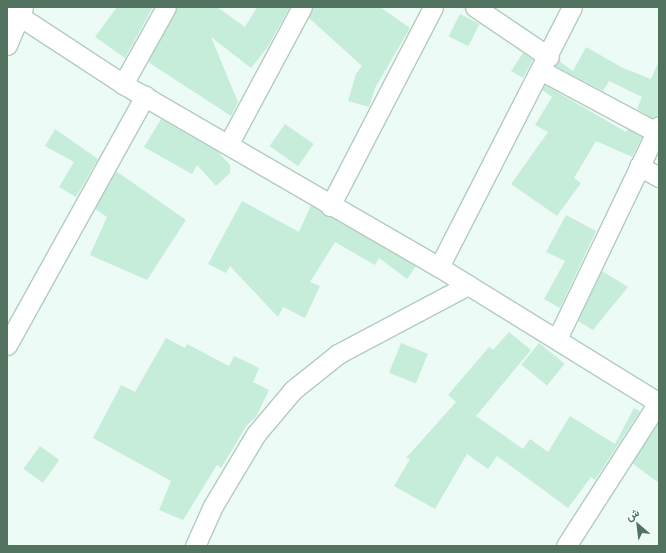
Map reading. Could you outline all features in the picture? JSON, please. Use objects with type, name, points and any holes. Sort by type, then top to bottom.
[{"type":"street","points":[[123,84],[166,7]]},
{"type":"street","points":[[229,143],[302,7]]},
{"type":"street","points":[[330,206],[433,7]]},
{"type":"street","points":[[474,7],[545,64],[658,129],[557,339]]},
{"type":"street","points":[[439,267],[545,64],[572,7]]},
{"type":"street","points":[[7,45],[16,10],[123,84],[229,143],[330,206],[439,267],[659,402],[566,546]]},
{"type":"street","points":[[7,345],[15,316],[145,96]]},
{"type":"street","points":[[639,166],[659,176]]},
{"type":"street","points":[[195,546],[256,434],[293,390],[338,354],[468,285]]},
{"type":"building","points":[[117,7],[153,7],[125,58],[95,37]]},
{"type":"building","points":[[177,7],[217,7],[245,27],[257,7],[290,7],[267,48],[251,68],[211,37],[238,102],[231,116],[148,62]]},
{"type":"building","points":[[313,7],[380,7],[410,28],[375,88],[369,107],[348,101],[356,74],[362,66],[309,18]]},
{"type":"building","points":[[460,14],[480,24],[468,46],[449,36]]},
{"type":"building","points":[[586,47],[623,68],[651,79],[659,61],[659,115],[652,118],[637,109],[642,97],[609,81],[603,91],[555,66],[559,61],[573,71]]},
{"type":"building","points":[[523,53],[533,59],[523,78],[511,71]]},
{"type":"building","points":[[545,85],[626,132],[628,129],[642,137],[632,157],[596,141],[574,178],[581,183],[557,216],[511,184],[548,132],[535,125],[552,97],[542,90]]},
{"type":"building","points":[[161,119],[217,151],[230,165],[230,173],[216,186],[197,165],[192,174],[144,147]]},
{"type":"building","points":[[285,124],[314,144],[298,166],[270,146]]},
{"type":"building","points":[[55,129],[98,159],[76,197],[59,187],[74,162],[45,146]]},
{"type":"building","points":[[116,171],[186,220],[147,280],[90,255],[107,217],[95,209]]},
{"type":"building","points":[[242,201],[299,232],[311,205],[416,266],[407,279],[379,258],[375,265],[335,242],[310,282],[320,286],[305,318],[283,307],[278,317],[230,266],[226,273],[208,264]]},
{"type":"building","points":[[566,215],[596,231],[560,308],[544,299],[565,261],[546,252]]},
{"type":"building","points":[[602,271],[628,287],[593,330],[578,321]]},
{"type":"building","points":[[509,332],[531,350],[476,416],[523,449],[530,439],[548,452],[570,416],[615,444],[634,408],[640,411],[595,480],[591,477],[568,508],[497,456],[488,469],[467,454],[435,509],[394,486],[410,459],[406,458],[456,402],[448,395],[489,347],[493,350]]},
{"type":"building","points":[[166,338],[185,348],[187,344],[229,366],[234,356],[259,368],[253,382],[269,390],[256,417],[247,425],[221,468],[217,465],[183,520],[159,510],[171,481],[93,438],[121,385],[135,392]]},
{"type":"building","points":[[401,343],[428,354],[416,384],[389,373]]},
{"type":"building","points":[[539,343],[565,364],[547,386],[521,365]]},
{"type":"building","points":[[659,421],[659,483],[632,463]]},
{"type":"building","points":[[40,446],[59,460],[43,483],[24,469]]}]
